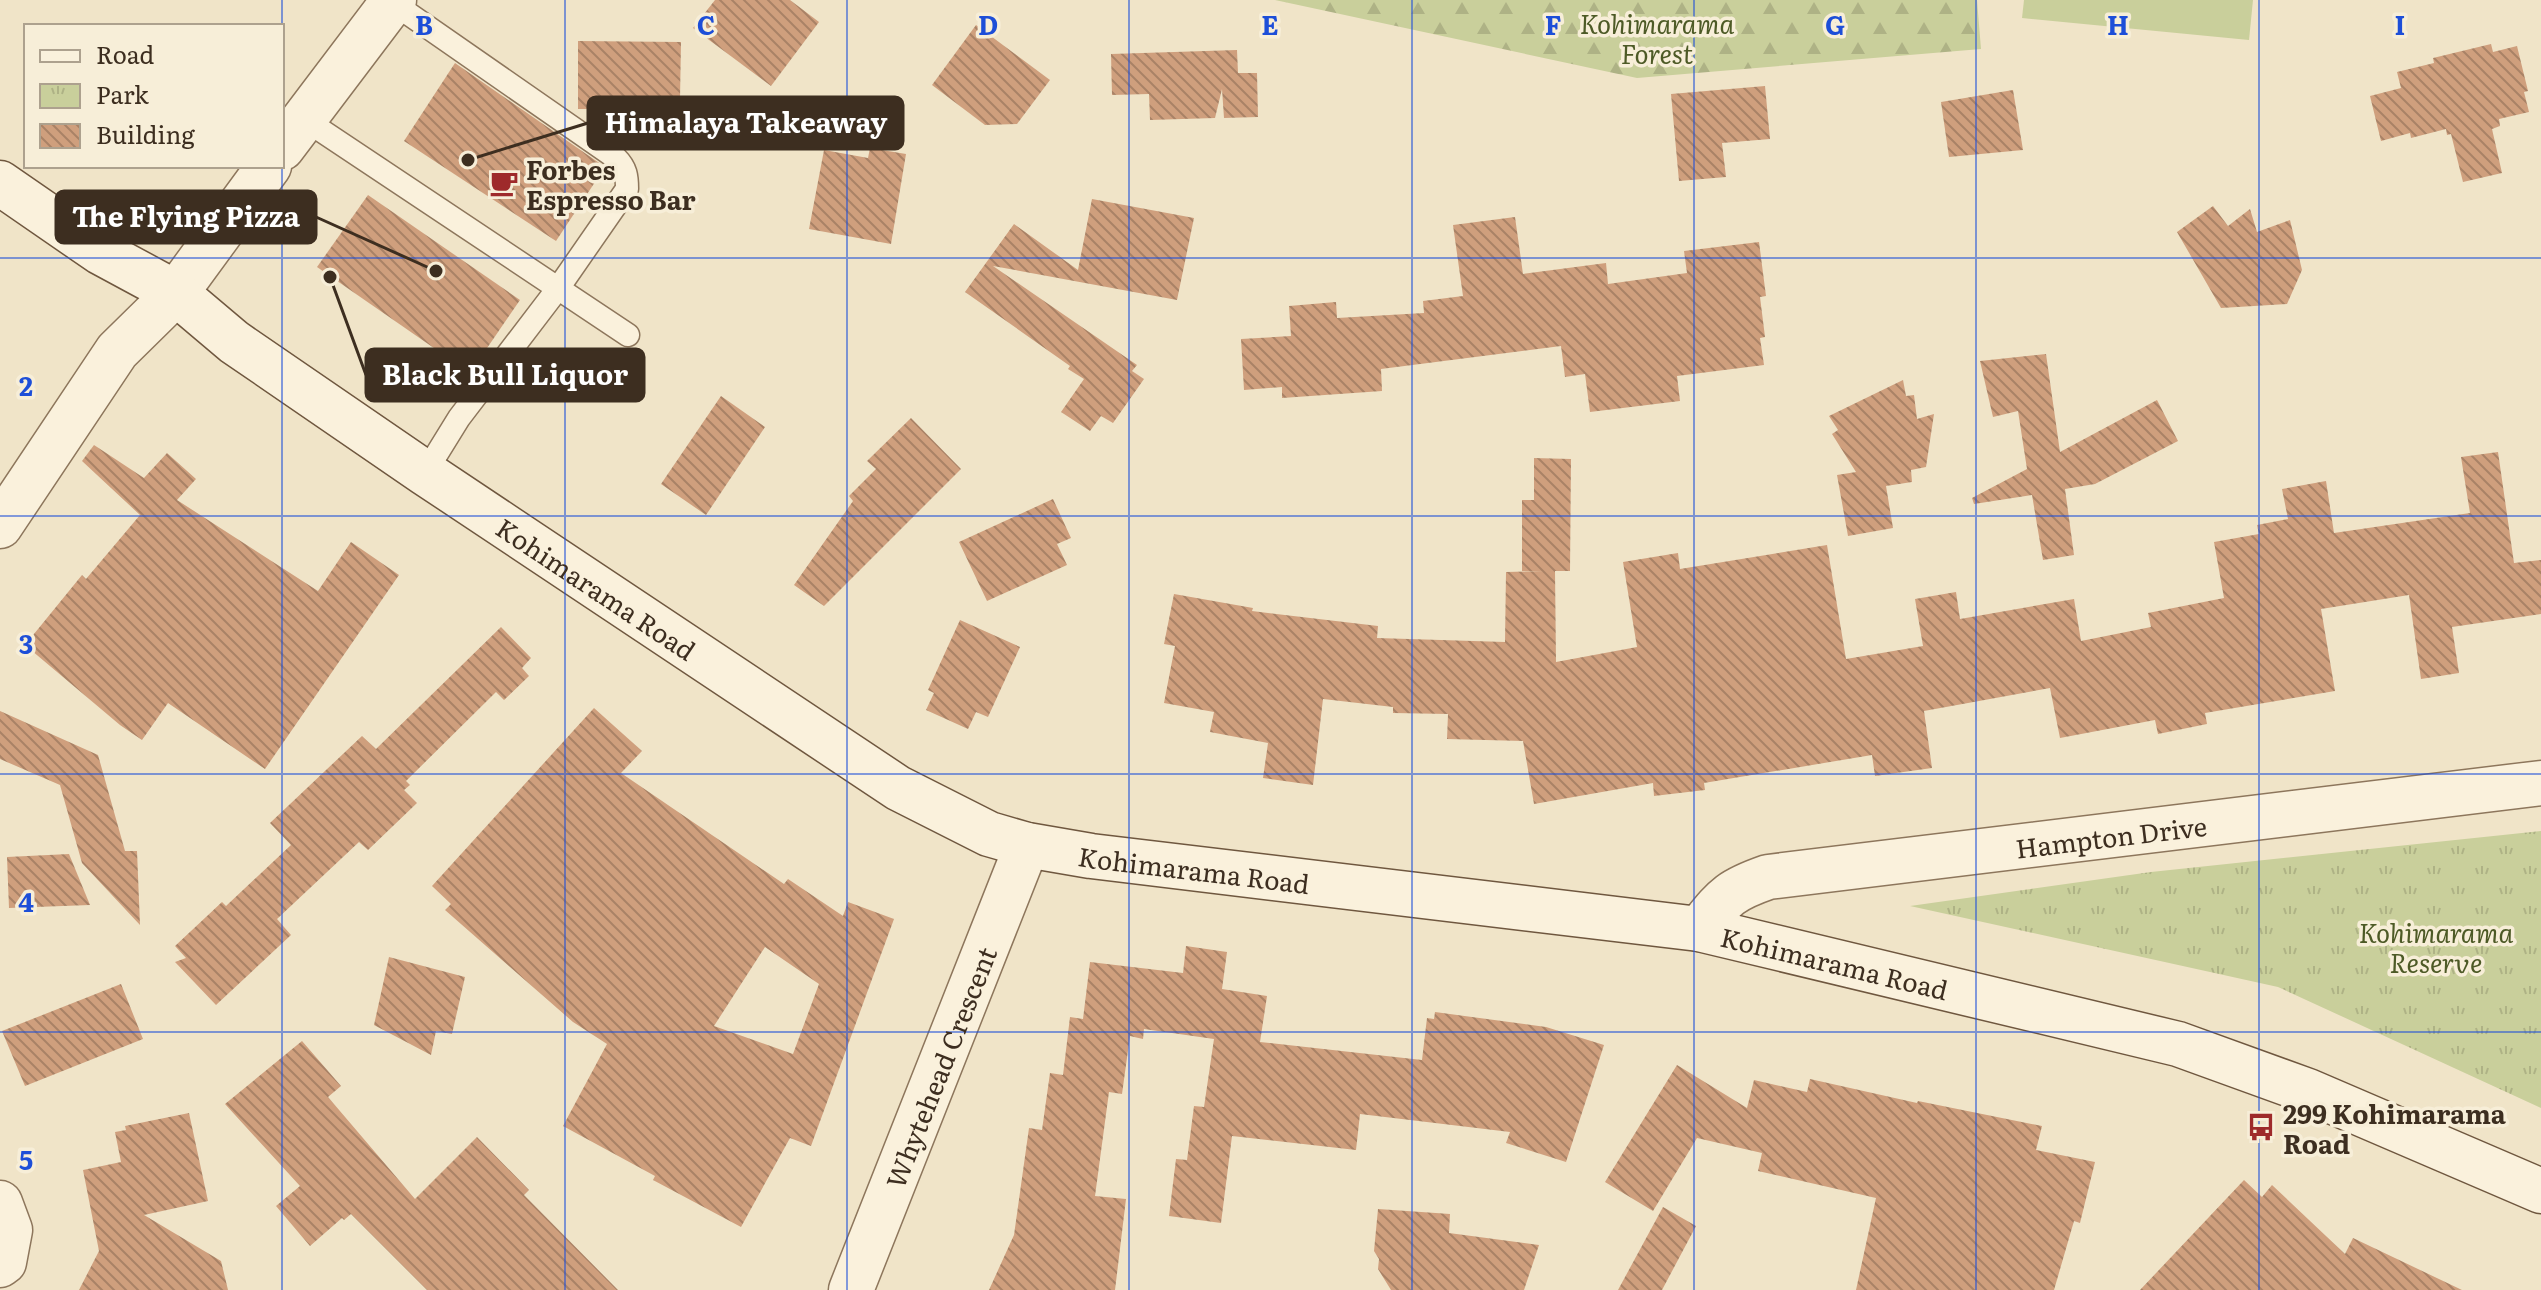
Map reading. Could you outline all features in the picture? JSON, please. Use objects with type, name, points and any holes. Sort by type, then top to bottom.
[{"type":"main road","points":[[293,134],[394,1]]},
{"type":"main road","points":[[0,526],[117,351],[176,293],[268,168]]},
{"type":"main road","name":"Kohimarama Road","points":[[0,183],[100,252],[176,293],[234,342],[425,473],[898,788],[989,834],[1027,845],[1091,856],[1699,929],[2178,1044],[2308,1091],[2541,1191]]},
{"type":"main road","name":"Hampton Drive","points":[[1699,929],[1724,897],[1743,885],[1768,877],[2541,783]]},
{"type":"main road","name":"Whytehead Crescent","points":[[851,1290],[1027,845]]},
{"type":"main road","points":[[0,1203],[10,1230],[4,1262],[0,1265]]},
{"type":"lane","points":[[394,1],[624,166],[627,177],[627,189],[559,287],[459,418],[425,473]]},
{"type":"lane","points":[[293,134],[559,287],[628,335]]},
{"type":"green space","name":"Kohimarama Forest","points":[[1275,0],[1977,0],[1981,49],[1637,78]]},
{"type":"green space","points":[[2024,0],[2253,0],[2249,40],[2022,18]]},
{"type":"green space","name":"Kohimarama Reserve","points":[[2541,831],[2541,1108],[2278,987],[1910,906],[2151,872]]},
{"type":"building","points":[[715,0],[790,0],[819,22],[771,86],[693,28]]},
{"type":"building","points":[[976,25],[1050,80],[1017,124],[985,125],[932,85]]},
{"type":"building","points":[[578,41],[681,42],[680,99],[656,99],[656,109],[578,109]]},
{"type":"building","points":[[2491,44],[2493,52],[2517,46],[2528,91],[2524,92],[2529,112],[2499,119],[2500,126],[2492,129],[2502,173],[2463,182],[2451,134],[2447,135],[2446,129],[2411,138],[2410,133],[2381,141],[2370,96],[2401,88],[2397,72],[2434,63],[2433,58]]},
{"type":"building","points":[[1237,50],[1238,73],[1257,73],[1258,117],[1224,118],[1222,89],[1215,118],[1150,120],[1149,94],[1112,95],[1111,54]]},
{"type":"building","points":[[455,63],[605,167],[556,241],[404,141]]},
{"type":"building","points":[[1765,86],[1770,139],[1722,143],[1726,177],[1679,181],[1671,94]]},
{"type":"building","points":[[2013,90],[2023,150],[1949,157],[1941,102]]},
{"type":"building","points":[[870,148],[906,154],[891,244],[809,229],[824,150],[868,158]]},
{"type":"building","points":[[368,195],[520,300],[470,373],[317,267]]},
{"type":"building","points":[[1092,199],[1194,218],[1177,300],[993,266],[1137,365],[1132,371],[1144,379],[1113,423],[1101,416],[1090,431],[1061,412],[1084,379],[965,292],[1014,224],[1078,270]]},
{"type":"building","points":[[2213,206],[2228,226],[2250,209],[2257,232],[2290,220],[2302,270],[2287,304],[2221,308],[2177,232]]},
{"type":"building","points":[[1515,217],[1523,274],[1606,263],[1608,284],[1687,273],[1684,251],[1759,242],[1766,296],[1760,297],[1765,337],[1760,338],[1764,365],[1677,376],[1680,401],[1590,412],[1585,374],[1565,377],[1561,346],[1381,369],[1382,391],[1282,398],[1282,387],[1244,390],[1241,339],[1291,336],[1289,306],[1336,302],[1337,318],[1424,313],[1423,301],[1463,296],[1453,225]]},
{"type":"building","points":[[2046,354],[2060,452],[2157,400],[2178,441],[2095,484],[2065,489],[2074,555],[2043,560],[2032,495],[1974,504],[1972,498],[2027,469],[2018,411],[1993,417],[1980,361]]},
{"type":"building","points":[[1903,380],[1906,396],[1914,395],[1917,419],[1934,414],[1926,467],[1911,470],[1912,482],[1886,486],[1893,528],[1848,536],[1837,475],[1856,472],[1832,434],[1838,430],[1829,416]]},
{"type":"building","points":[[721,396],[765,427],[706,515],[661,484]]},
{"type":"building","points":[[911,418],[961,469],[824,606],[794,585],[853,501],[849,496],[876,469],[867,461]]},
{"type":"building","points":[[94,445],[144,478],[167,453],[196,479],[177,500],[318,591],[351,542],[399,575],[265,769],[168,703],[142,740],[25,645],[82,575],[86,579],[140,515],[82,461]]},
{"type":"building","points":[[2498,452],[2514,563],[2541,560],[2541,614],[2452,627],[2459,673],[2421,679],[2409,595],[2321,609],[2335,691],[2205,713],[2207,724],[2158,734],[2155,720],[2060,738],[2050,688],[1924,711],[1932,768],[1875,776],[1872,755],[1704,783],[1705,790],[1654,796],[1653,783],[1534,804],[1523,741],[1447,739],[1448,714],[1393,713],[1393,707],[1323,699],[1313,785],[1263,778],[1268,743],[1210,732],[1214,712],[1164,703],[1175,646],[1164,644],[1174,594],[1253,608],[1252,611],[1378,626],[1377,638],[1505,642],[1506,572],[1544,571],[1522,571],[1522,500],[1534,500],[1534,458],[1571,459],[1570,571],[1555,571],[1556,662],[1637,647],[1623,562],[1678,553],[1680,569],[1827,545],[1846,659],[1923,646],[1915,599],[1956,592],[1960,619],[2074,599],[2081,641],[2151,627],[2148,613],[2224,598],[2214,542],[2259,534],[2257,525],[2288,519],[2282,489],[2326,481],[2334,533],[2470,513],[2461,457]]},
{"type":"building","points":[[1053,499],[1071,538],[1057,544],[1067,565],[987,601],[959,542]]},
{"type":"building","points":[[960,620],[1020,647],[988,717],[976,712],[968,729],[926,710],[934,693],[928,690]]},
{"type":"building","points":[[501,627],[531,658],[522,668],[529,676],[504,700],[496,692],[406,781],[410,785],[404,790],[417,803],[368,850],[359,842],[277,919],[291,935],[216,1005],[175,962],[186,958],[175,946],[222,902],[226,906],[291,845],[270,823],[362,736],[376,749]]},
{"type":"building","points":[[594,708],[642,751],[621,773],[784,884],[788,879],[843,916],[848,902],[894,919],[811,1146],[790,1138],[741,1227],[653,1180],[655,1176],[563,1126],[607,1044],[573,1022],[445,910],[451,904],[432,886]],"holes":[[[765,947],[819,984],[793,1054],[714,1026]]]},
{"type":"building","points":[[0,711],[98,755],[125,851],[137,851],[140,925],[82,863],[60,785],[0,759]]},
{"type":"building","points":[[69,854],[90,905],[9,908],[7,857]]},
{"type":"building","points":[[1186,946],[1227,952],[1222,989],[1267,996],[1260,1042],[1422,1060],[1427,1018],[1434,1019],[1435,1012],[1546,1027],[1604,1045],[1566,1162],[1506,1143],[1510,1132],[1360,1114],[1356,1150],[1232,1136],[1221,1223],[1169,1216],[1176,1159],[1187,1160],[1194,1106],[1204,1107],[1214,1039],[1144,1029],[1143,1039],[1130,1036],[1122,1094],[1109,1092],[1095,1196],[1126,1199],[1115,1290],[989,1290],[1014,1235],[1029,1128],[1042,1130],[1050,1073],[1063,1075],[1070,1017],[1083,1019],[1090,962],[1183,973]]},
{"type":"building","points":[[389,957],[465,977],[452,1034],[436,1031],[431,1055],[374,1025]]},
{"type":"building","points":[[121,984],[143,1039],[25,1086],[2,1031]]},
{"type":"building","points":[[302,1041],[341,1086],[328,1097],[415,1199],[477,1137],[529,1190],[524,1195],[618,1290],[427,1290],[351,1214],[310,1246],[276,1206],[300,1186],[225,1104]]},
{"type":"building","points":[[1677,1065],[1747,1108],[1754,1080],[1807,1092],[1810,1079],[2042,1126],[2036,1150],[2095,1162],[2080,1223],[2074,1221],[2054,1290],[1856,1290],[1876,1198],[1758,1171],[1762,1153],[1697,1138],[1653,1211],[1605,1182]]},
{"type":"building","points":[[189,1113],[208,1201],[144,1215],[221,1261],[228,1290],[79,1290],[99,1251],[83,1170],[121,1162],[115,1132],[126,1130],[125,1126]]},
{"type":"building","points":[[2244,1180],[2262,1197],[2272,1185],[2345,1254],[2353,1238],[2462,1290],[2140,1290]]},
{"type":"building","points":[[1663,1207],[1696,1226],[1662,1290],[1618,1290]]},
{"type":"building","points":[[1378,1209],[1450,1214],[1449,1233],[1539,1245],[1524,1290],[1391,1290],[1378,1269],[1379,1259],[1374,1251]]},
{"type":"place","name":"Himalaya Takeaway","points":[[468,160]]},
{"type":"place","name":"Forbes Espresso Bar","points":[[504,183]]},
{"type":"place","name":"The Flying Pizza","points":[[436,271]]},
{"type":"place","name":"Black Bull Liquor","points":[[330,277]]},
{"type":"place","name":"299 Kohimarama Road","points":[[2261,1127]]}]
